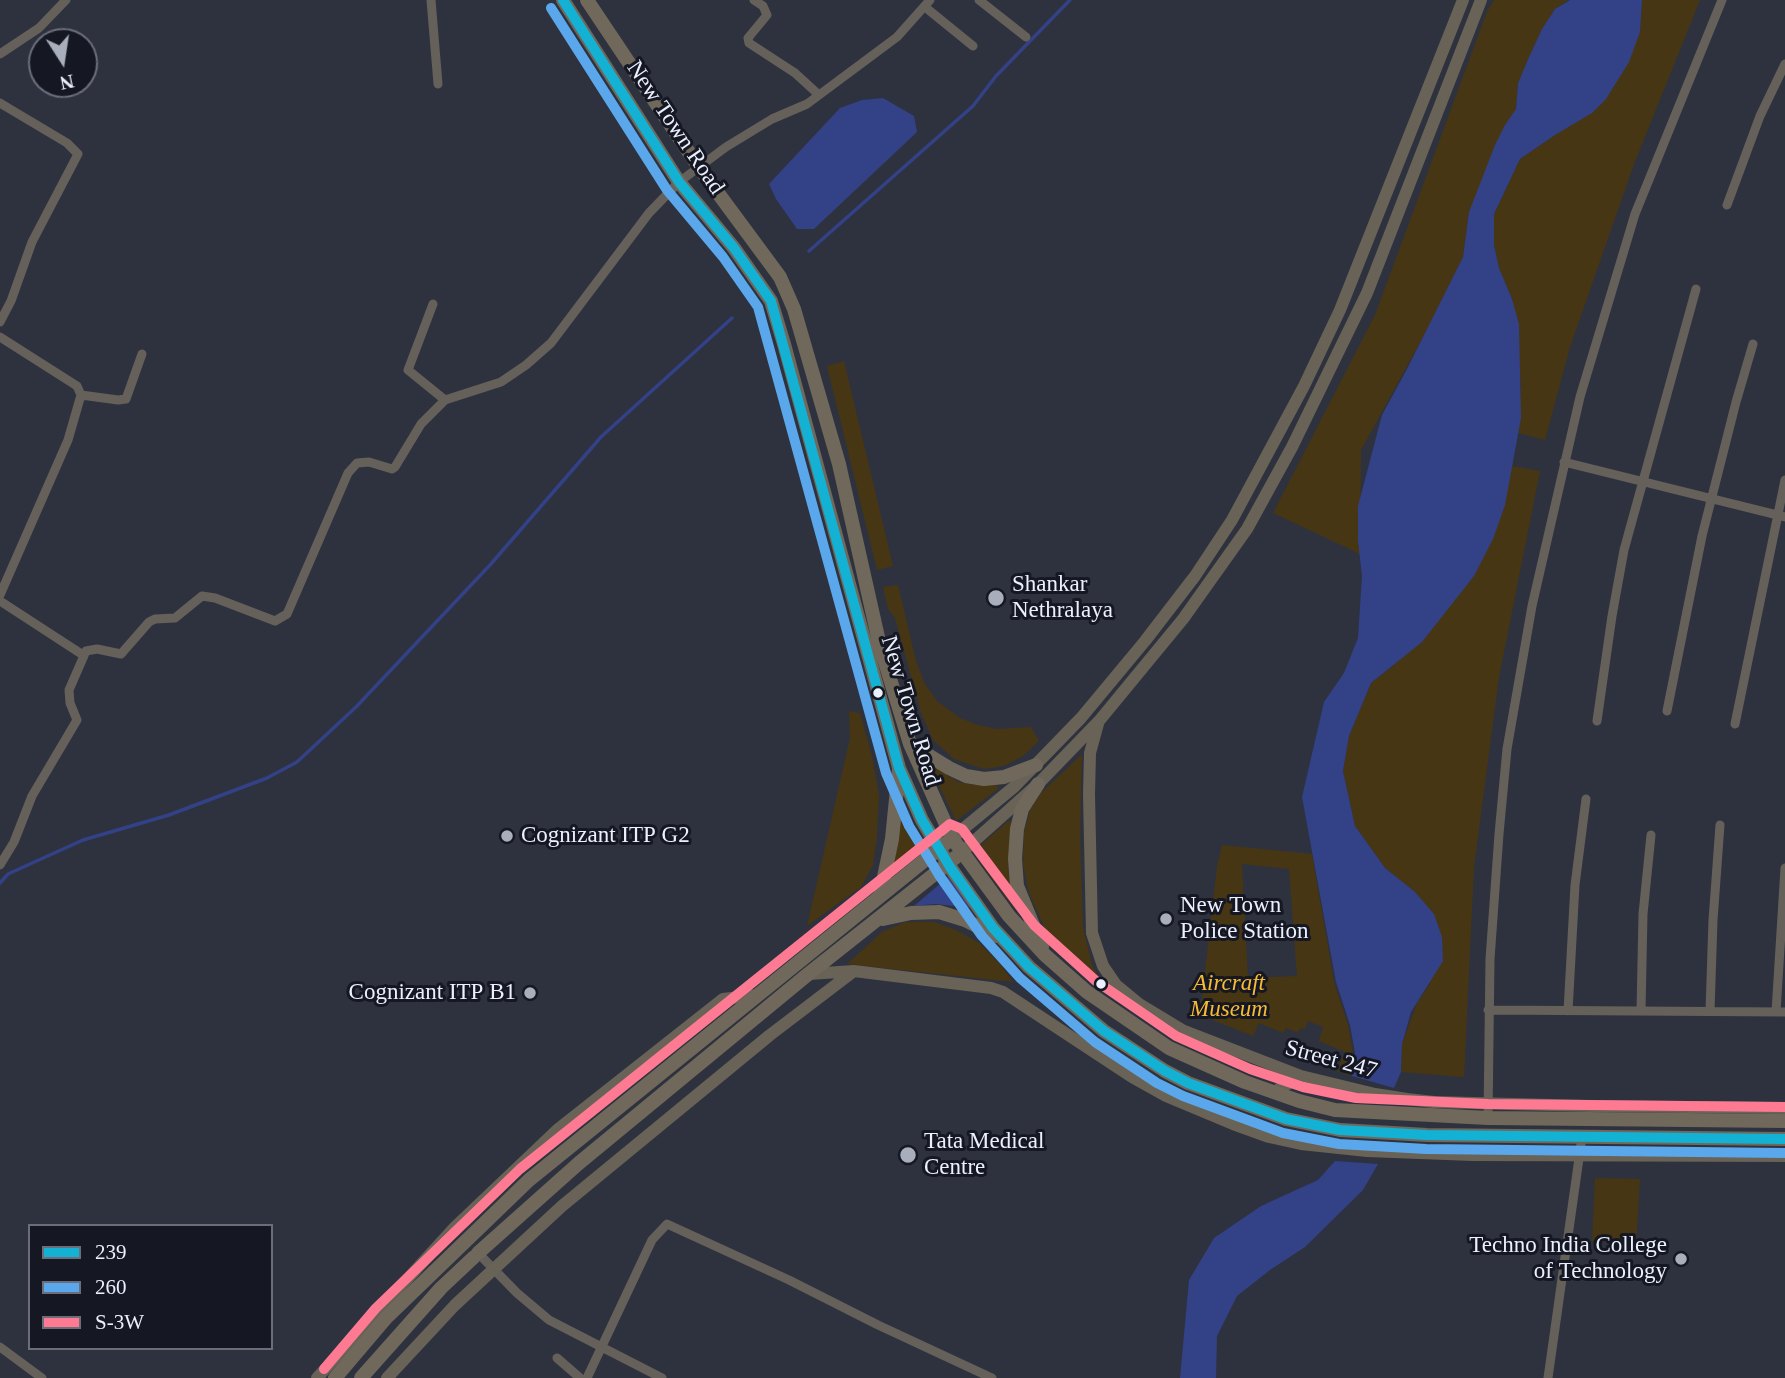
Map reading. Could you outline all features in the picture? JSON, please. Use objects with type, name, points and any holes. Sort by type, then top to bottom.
[{"type":"main road","name":"New Town Road","points":[[563,0],[678,181],[734,248],[771,301],[899,768],[922,820],[948,863],[1002,938],[1028,967],[1104,1031],[1144,1058],[1188,1083],[1286,1119],[1340,1130],[1427,1135],[1785,1139]]},
{"type":"main road","name":"New Town Road","points":[[587,0],[711,185],[780,277],[794,309],[839,464],[880,646],[910,744],[952,838],[1009,916],[1045,955],[1106,1007],[1168,1048],[1245,1082],[1299,1101],[1354,1112],[1488,1111],[1785,1121]]},
{"type":"main road","points":[[910,744],[966,776],[984,779],[1004,777],[1036,765]]},
{"type":"main road","points":[[880,896],[891,849],[899,768]]},
{"type":"main road","points":[[1038,784],[1022,809],[1017,829],[1017,887],[1045,955]]},
{"type":"main road","points":[[335,1378],[386,1318],[529,1180],[952,838]]},
{"type":"main road","points":[[361,1378],[441,1288],[579,1163],[962,852]]},
{"type":"main road","points":[[875,922],[911,913],[939,912],[965,920],[1002,938]]},
{"type":"street","points":[[0,54],[39,27],[66,0]]},
{"type":"street","points":[[431,0],[438,84]]},
{"type":"street","points":[[754,0],[763,6],[766,15],[747,38],[749,43],[795,73],[819,95]]},
{"type":"street","points":[[952,838],[1014,787],[1081,718],[1195,576],[1232,520],[1304,386],[1340,310],[1463,0]]},
{"type":"street","points":[[962,852],[1038,784],[1098,721],[1183,619],[1247,529],[1293,447],[1367,293],[1480,0]]},
{"type":"street","points":[[1488,1111],[1490,959],[1507,749],[1532,606],[1582,389],[1635,214],[1722,0]]},
{"type":"street","points":[[982,1],[1026,37]]},
{"type":"street","points":[[0,865],[14,842],[32,796],[77,720],[70,703],[69,690],[86,651],[97,649],[121,654],[149,622],[175,618],[202,596],[215,598],[278,621],[287,614],[295,599],[348,473],[362,462],[391,469],[395,467],[421,424],[445,400],[501,382],[551,343],[649,213],[678,181],[772,119],[807,104],[897,37],[927,3],[974,46]]},
{"type":"street","points":[[1727,205],[1760,116],[1785,64]]},
{"type":"street","points":[[0,103],[67,143],[78,154],[32,242],[14,294],[0,322]]},
{"type":"street","points":[[1597,721],[1617,590],[1628,538],[1696,289]]},
{"type":"street","points":[[433,304],[408,370],[445,400]]},
{"type":"street","points":[[0,337],[77,386],[81,395],[68,440],[0,598],[83,654]]},
{"type":"street","points":[[1667,711],[1689,590],[1754,344]]},
{"type":"street","points":[[81,395],[126,399],[142,354]]},
{"type":"street","points":[[1564,462],[1781,515]]},
{"type":"street","points":[[1735,724],[1781,515],[1785,480]]},
{"type":"street","points":[[1232,520],[1247,529]]},
{"type":"street","name":"Street 247","points":[[1098,721],[1090,752],[1092,933],[1103,966],[1116,985],[1134,1000],[1182,1030],[1301,1076],[1386,1096],[1488,1111],[1785,1108]]},
{"type":"street","points":[[1569,1011],[1575,885],[1586,799]]},
{"type":"street","points":[[1710,1011],[1720,825]]},
{"type":"street","points":[[1641,1011],[1643,914],[1651,835]]},
{"type":"street","points":[[1488,1010],[1780,1012],[1785,868]]},
{"type":"street","points":[[387,1378],[492,1268],[562,1206],[770,1035],[854,971]]},
{"type":"street","points":[[809,974],[854,971],[991,988],[1003,992],[1132,1077],[1166,1096],[1269,1137],[1301,1144],[1367,1151],[1472,1155],[1785,1156]]},
{"type":"street","points":[[317,1378],[455,1227],[557,1130],[723,999],[758,995]]},
{"type":"street","points":[[1106,1007],[1134,1000]]},
{"type":"street","points":[[1274,1092],[1301,1076]]},
{"type":"street","points":[[1548,1378],[1582,1138]]},
{"type":"street","points":[[587,1378],[652,1240],[667,1224],[992,1378]]},
{"type":"street","points":[[476,1255],[539,1313],[662,1378]]},
{"type":"street","points":[[0,1347],[42,1378]]},
{"type":"street","points":[[557,1358],[580,1378]]},
{"type":"green space","points":[[1494,0],[1568,0],[1555,9],[1542,29],[1518,83],[1516,109],[1469,212],[1463,257],[1429,326],[1361,450],[1360,554],[1273,513],[1375,315],[1487,12]]},
{"type":"green space","points":[[1642,0],[1700,0],[1634,164],[1570,347],[1545,440],[1518,433],[1521,385],[1512,299],[1499,268],[1494,245],[1494,214],[1520,159],[1555,135],[1640,32]]},
{"type":"green space","points":[[844,361],[893,566],[877,570],[827,366]]},
{"type":"green space","points":[[1512,466],[1540,471],[1499,677],[1474,867],[1464,1077],[1401,1072],[1402,1044],[1417,1003],[1429,985],[1438,927],[1433,914],[1415,892],[1385,868],[1355,826],[1343,771],[1349,736],[1371,683],[1393,666],[1474,576]]},
{"type":"green space","points":[[898,585],[916,661],[925,684],[937,701],[960,718],[978,725],[997,729],[1031,727],[1039,741],[1023,756],[1004,766],[984,769],[954,759],[933,740],[921,713],[895,618],[888,609],[883,587]]},
{"type":"green space","points":[[849,711],[860,713],[879,795],[873,865],[861,887],[807,926],[850,738]]},
{"type":"green space","points":[[1082,754],[1080,834],[1083,927],[1092,965],[1105,989],[1053,947],[1029,893],[1023,864],[1024,833],[1030,810],[1041,793]]},
{"type":"green space","points":[[928,763],[958,782],[997,785],[999,788],[956,821]]},
{"type":"green space","points":[[902,798],[923,846],[886,879]]},
{"type":"green space","points":[[1011,821],[1013,825],[1008,866],[1011,890],[1018,910],[980,862],[987,854],[981,845]]},
{"type":"green space","name":"Aircraft Museum","points":[[1222,845],[1312,854],[1334,982],[1348,1025],[1353,1053],[1351,1076],[1337,1071],[1345,1052],[1319,1041],[1323,1027],[1308,1021],[1305,1029],[1301,1028],[1298,1033],[1286,1028],[1283,1033],[1259,1023],[1253,1036],[1200,1015],[1217,867]],"holes":[[[1242,864],[1289,869],[1297,976],[1248,978]]]},
{"type":"green space","points":[[905,922],[934,922],[956,930],[979,943],[1013,982],[847,964],[882,932]]},
{"type":"green space","points":[[1595,1178],[1640,1179],[1636,1244],[1592,1241]]},
{"type":"water","points":[[1570,0],[1642,0],[1640,32],[1629,62],[1606,99],[1592,113],[1520,159],[1494,214],[1494,245],[1499,268],[1519,324],[1521,418],[1505,505],[1493,539],[1474,576],[1422,642],[1371,683],[1349,736],[1343,771],[1355,826],[1385,868],[1415,892],[1434,914],[1442,937],[1443,961],[1411,1012],[1402,1044],[1401,1072],[1394,1088],[1352,1076],[1355,1053],[1350,1025],[1336,982],[1302,797],[1324,702],[1344,673],[1358,638],[1362,576],[1358,506],[1382,415],[1463,257],[1469,212],[1495,145],[1516,109],[1518,83],[1529,57],[1555,9]]},
{"type":"water","points":[[883,98],[914,116],[917,132],[814,229],[797,229],[769,184],[840,108],[862,100]]},
{"type":"water","points":[[948,877],[973,908],[935,904],[914,906]]},
{"type":"water","points":[[1335,1161],[1378,1164],[1363,1190],[1305,1247],[1237,1296],[1217,1336],[1216,1378],[1180,1378],[1189,1280],[1214,1238],[1261,1206],[1318,1180]]},
{"type":"waterway","points":[[809,251],[973,106],[996,76],[1070,0]]},
{"type":"waterway","points":[[0,883],[8,874],[83,840],[169,815],[267,778],[297,762],[356,707],[490,565],[601,437],[732,318]]},
{"type":"transit line","name":"239","points":[[563,0],[679,182],[734,248],[771,301],[899,768],[922,820],[950,867],[993,928],[1029,967],[1104,1031],[1165,1071],[1188,1083],[1286,1119],[1340,1130],[1427,1135],[1785,1139]]},
{"type":"transit line","name":"260","points":[[551,8],[667,190],[723,257],[758,307],[886,773],[909,826],[939,875],[982,936],[1020,978],[1095,1042],[1157,1083],[1183,1096],[1283,1133],[1339,1144],[1426,1149],[1785,1153]]},
{"type":"transit line","name":"S-3W","points":[[324,1369],[376,1308],[520,1169],[950,824],[962,829],[1034,925],[1096,981],[1176,1036],[1250,1069],[1303,1087],[1356,1098],[1488,1104],[1785,1107]]},
{"type":"place","name":"Shankar Nethralaya","points":[[996,598]]},
{"type":"place","name":"Cognizant ITP G2","points":[[507,836]]},
{"type":"place","name":"New Town Police Station","points":[[1166,919]]},
{"type":"place","name":"Cognizant ITP B1","points":[[530,993]]},
{"type":"place","name":"Tata Medical Centre","points":[[908,1155]]},
{"type":"place","name":"Techno India College of Technology","points":[[1681,1259]]}]
